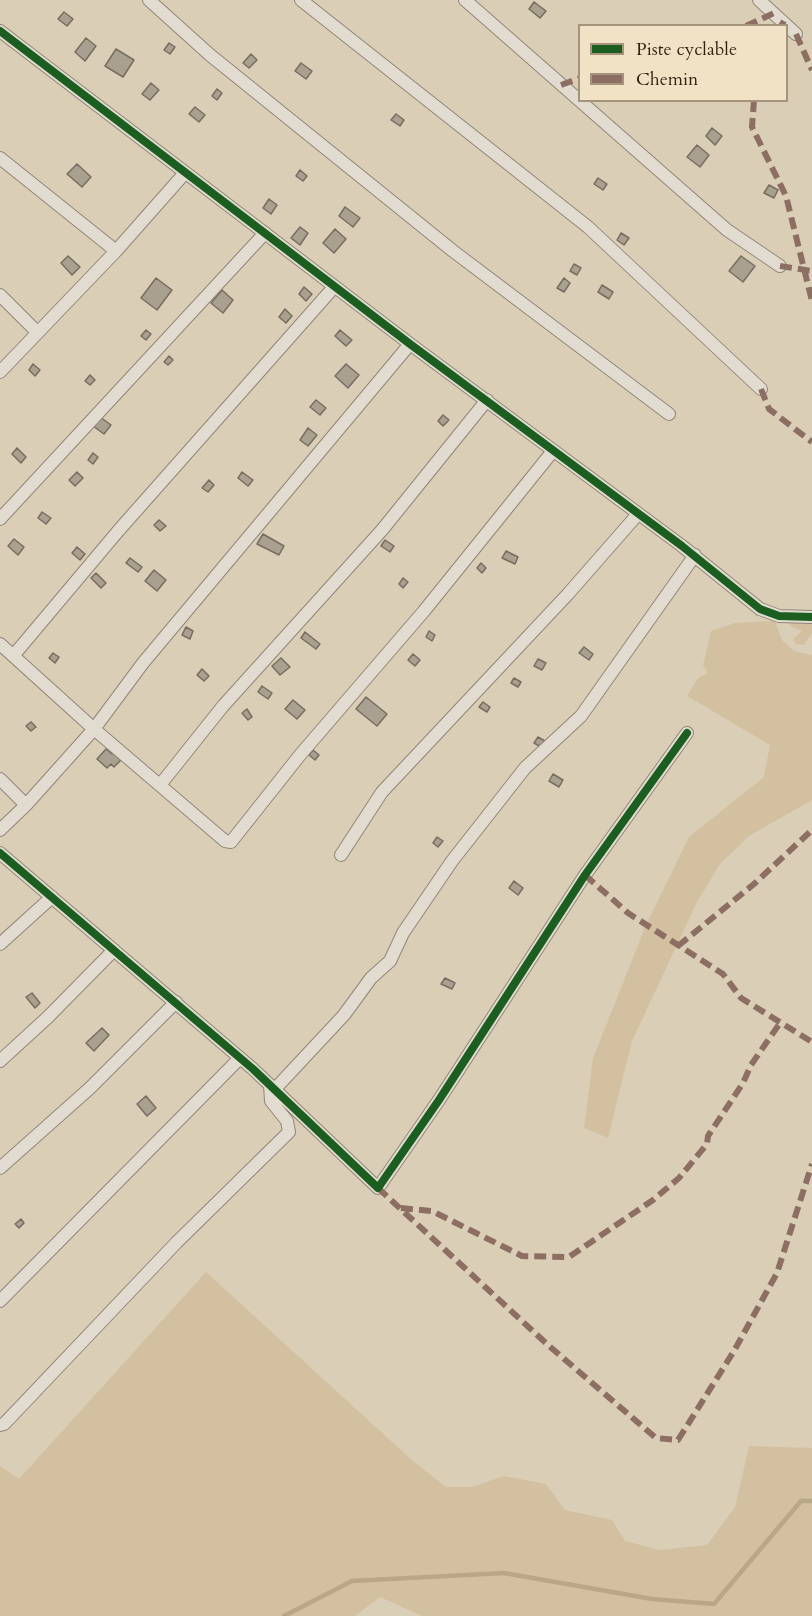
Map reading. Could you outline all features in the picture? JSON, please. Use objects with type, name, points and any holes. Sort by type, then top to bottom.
[{"type":"street","points":[[149,0],[210,55],[444,243],[669,414]]},
{"type":"street","points":[[302,0],[588,227],[761,389]]},
{"type":"street","points":[[465,0],[578,99]]},
{"type":"street","points":[[759,0],[785,24]]},
{"type":"street","points":[[788,27],[796,34]]},
{"type":"street","points":[[0,31],[410,345],[695,555],[760,609],[779,616],[812,616]]},
{"type":"street","points":[[581,102],[727,230],[780,266]]},
{"type":"street","points":[[0,158],[116,251]]},
{"type":"street","points":[[0,372],[116,251],[184,174]]},
{"type":"street","points":[[0,519],[265,233]]},
{"type":"street","points":[[13,656],[119,530],[334,286]]},
{"type":"street","points":[[0,295],[38,332]]},
{"type":"street","points":[[0,830],[26,805],[94,729],[150,654],[410,345]]},
{"type":"street","points":[[160,785],[223,706],[382,530],[487,400]]},
{"type":"street","points":[[0,644],[94,729],[225,841],[236,838],[300,755],[424,611],[553,451]]},
{"type":"street","points":[[341,855],[382,792],[568,594],[638,514]]},
{"type":"street","points":[[0,1425],[4,1424],[176,1243],[288,1132],[287,1121],[271,1101],[272,1088],[344,1016],[370,978],[390,961],[403,933],[452,861],[514,781],[581,716],[695,555]]},
{"type":"street","points":[[0,853],[240,1058],[378,1188],[439,1100],[585,875],[687,733]]},
{"type":"street","points":[[0,778],[26,805]]},
{"type":"street","points":[[0,945],[52,897]]},
{"type":"street","points":[[0,1061],[48,1017],[114,950]]},
{"type":"street","points":[[0,1168],[90,1088],[176,1002]]},
{"type":"street","points":[[0,1301],[240,1058]]},
{"type":"shaded area","points":[[775,621],[782,640],[794,651],[812,655],[812,800],[749,836],[720,864],[697,902],[632,1041],[608,1138],[584,1128],[593,1058],[646,925],[689,837],[764,777],[770,745],[687,696],[698,678],[708,673],[703,665],[711,631],[735,623]]},
{"type":"shaded area","points":[[812,621],[812,633],[804,645],[795,644],[794,638],[802,631],[790,626],[791,622]]},
{"type":"shaded area","points":[[206,1272],[413,1461],[446,1487],[472,1487],[504,1476],[546,1484],[565,1510],[612,1520],[625,1541],[660,1550],[707,1545],[735,1507],[749,1446],[812,1448],[812,1616],[422,1616],[380,1597],[355,1616],[0,1616],[0,1466],[19,1479]]},
{"type":"building","points":[[534,2],[546,11],[540,18],[529,9]]},
{"type":"building","points":[[64,12],[73,19],[67,26],[58,19]]},
{"type":"building","points":[[86,38],[96,46],[85,61],[75,52]]},
{"type":"building","points":[[169,43],[175,47],[170,54],[164,50]]},
{"type":"building","points":[[116,49],[134,60],[123,77],[105,66]]},
{"type":"building","points":[[251,54],[257,60],[249,68],[243,63]]},
{"type":"building","points":[[301,63],[312,71],[306,79],[295,71]]},
{"type":"building","points":[[151,83],[159,90],[150,100],[142,94]]},
{"type":"building","points":[[217,89],[222,93],[217,100],[212,96]]},
{"type":"building","points":[[195,107],[205,115],[199,122],[189,114]]},
{"type":"building","points":[[396,114],[404,120],[400,126],[391,120]]},
{"type":"building","points":[[712,128],[722,136],[715,145],[706,136]]},
{"type":"building","points":[[697,145],[709,155],[700,167],[687,157]]},
{"type":"building","points":[[77,164],[91,177],[82,187],[67,174]]},
{"type":"building","points":[[300,170],[307,176],[303,181],[296,176]]},
{"type":"building","points":[[598,178],[607,184],[603,190],[594,184]]},
{"type":"building","points":[[769,185],[778,190],[774,198],[764,193]]},
{"type":"building","points":[[269,199],[277,205],[271,214],[263,208]]},
{"type":"building","points":[[345,207],[360,218],[353,227],[339,216]]},
{"type":"building","points":[[300,227],[308,233],[300,245],[291,238]]},
{"type":"building","points":[[335,229],[346,239],[334,253],[323,243]]},
{"type":"building","points":[[621,233],[629,238],[624,245],[617,240]]},
{"type":"building","points":[[68,256],[80,267],[72,275],[61,263]]},
{"type":"building","points":[[741,256],[755,266],[743,282],[729,271]]},
{"type":"building","points":[[574,264],[581,268],[577,275],[570,271]]},
{"type":"building","points":[[156,278],[172,290],[157,310],[141,298]]},
{"type":"building","points":[[564,278],[570,283],[564,292],[557,288]]},
{"type":"building","points":[[602,285],[613,292],[609,299],[598,292]]},
{"type":"building","points":[[304,287],[312,294],[306,301],[299,294]]},
{"type":"building","points":[[222,290],[233,300],[223,313],[211,303]]},
{"type":"building","points":[[285,309],[292,316],[286,323],[279,317]]},
{"type":"building","points":[[146,330],[151,334],[146,340],[141,336]]},
{"type":"building","points":[[340,330],[352,340],[346,346],[335,336]]},
{"type":"building","points":[[169,356],[173,360],[168,365],[164,362]]},
{"type":"building","points":[[33,364],[40,370],[35,376],[29,370]]},
{"type":"building","points":[[346,364],[359,375],[348,388],[335,376]]},
{"type":"building","points":[[90,375],[95,380],[90,385],[85,381]]},
{"type":"building","points":[[316,400],[326,408],[320,415],[310,407]]},
{"type":"building","points":[[443,415],[449,420],[443,426],[438,421]]},
{"type":"building","points":[[100,417],[111,425],[104,434],[93,426]]},
{"type":"building","points":[[308,428],[317,435],[308,446],[300,440]]},
{"type":"building","points":[[17,448],[26,457],[21,463],[12,454]]},
{"type":"building","points":[[93,453],[98,457],[93,464],[88,460]]},
{"type":"building","points":[[77,472],[83,478],[75,486],[69,480]]},
{"type":"building","points":[[242,472],[253,480],[248,486],[238,478]]},
{"type":"building","points":[[209,480],[214,485],[208,492],[202,488]]},
{"type":"building","points":[[42,512],[51,518],[46,524],[38,518]]},
{"type":"building","points":[[159,520],[166,526],[160,531],[154,525]]},
{"type":"building","points":[[263,534],[284,546],[279,555],[257,544]]},
{"type":"building","points":[[14,539],[24,547],[18,555],[8,546]]},
{"type":"building","points":[[385,540],[394,546],[390,552],[381,546]]},
{"type":"building","points":[[77,547],[85,554],[80,560],[72,553]]},
{"type":"building","points":[[506,551],[518,557],[515,564],[502,558]]},
{"type":"building","points":[[130,558],[142,567],[138,572],[126,563]]},
{"type":"building","points":[[481,563],[486,568],[482,573],[477,568]]},
{"type":"building","points":[[154,570],[166,580],[157,591],[145,581]]},
{"type":"building","points":[[96,573],[106,583],[101,588],[91,578]]},
{"type":"building","points":[[403,578],[408,582],[403,588],[399,584]]},
{"type":"building","points":[[186,627],[193,631],[190,639],[182,635]]},
{"type":"building","points":[[429,631],[435,635],[432,641],[426,637]]},
{"type":"building","points":[[305,632],[320,644],[316,649],[301,638]]},
{"type":"building","points":[[584,647],[593,654],[589,660],[579,653]]},
{"type":"building","points":[[53,653],[59,657],[55,663],[49,658]]},
{"type":"building","points":[[413,654],[420,660],[415,666],[408,660]]},
{"type":"building","points":[[281,658],[290,667],[280,675],[272,666]]},
{"type":"building","points":[[538,659],[546,663],[542,670],[534,666]]},
{"type":"building","points":[[202,669],[209,676],[204,681],[197,675]]},
{"type":"building","points":[[514,678],[521,682],[518,687],[511,683]]},
{"type":"building","points":[[262,686],[272,693],[268,699],[258,692]]},
{"type":"building","points":[[366,697],[387,714],[377,726],[356,709]]},
{"type":"building","points":[[293,700],[305,710],[297,719],[285,709]]},
{"type":"building","points":[[483,702],[490,707],[487,712],[479,707]]},
{"type":"building","points":[[247,709],[252,717],[248,720],[242,713]]},
{"type":"building","points":[[31,722],[36,727],[31,731],[26,726]]},
{"type":"building","points":[[538,737],[545,741],[541,747],[534,743]]},
{"type":"building","points":[[106,749],[112,754],[115,751],[123,758],[114,767],[111,764],[107,768],[97,759]]},
{"type":"building","points":[[313,750],[319,755],[315,760],[309,755]]},
{"type":"building","points":[[553,774],[563,780],[559,787],[549,781]]},
{"type":"building","points":[[437,837],[443,841],[438,847],[433,843]]},
{"type":"building","points":[[514,881],[523,888],[518,895],[509,888]]},
{"type":"building","points":[[445,978],[455,983],[452,989],[441,984]]},
{"type":"building","points":[[32,993],[40,1003],[35,1008],[26,997]]},
{"type":"building","points":[[102,1028],[109,1035],[94,1051],[86,1043]]},
{"type":"building","points":[[146,1096],[156,1108],[147,1116],[137,1104]]},
{"type":"building","points":[[21,1219],[24,1223],[19,1228],[15,1224]]},
{"type":"waterway","points":[[284,1616],[352,1581],[504,1573],[652,1599],[714,1604],[801,1501],[812,1501]]},
{"type":"marked path","points":[[750,24],[774,13]]},
{"type":"marked path","points":[[796,34],[812,70]]},
{"type":"marked path","points":[[561,85],[578,79]]},
{"type":"marked path","points":[[754,102],[752,127],[786,196],[812,301]]},
{"type":"marked path","points":[[780,266],[812,271]]},
{"type":"marked path","points":[[761,389],[769,409],[812,442]]},
{"type":"marked path","points":[[678,946],[754,884],[812,830]]},
{"type":"marked path","points":[[585,875],[628,913],[723,974],[741,998],[812,1042]]},
{"type":"marked path","points":[[401,1208],[432,1211],[522,1256],[569,1257],[653,1200],[679,1178],[707,1144],[708,1136],[743,1083],[751,1065],[780,1023]]},
{"type":"marked path","points":[[378,1188],[548,1345],[656,1438],[678,1440],[734,1351],[777,1273],[812,1164]]},
{"type":"cycle path","points":[[0,31],[410,344],[682,546],[760,609],[779,616],[812,617]]},
{"type":"cycle path","points":[[0,853],[253,1069],[378,1188],[439,1100],[585,875],[687,733]]}]
